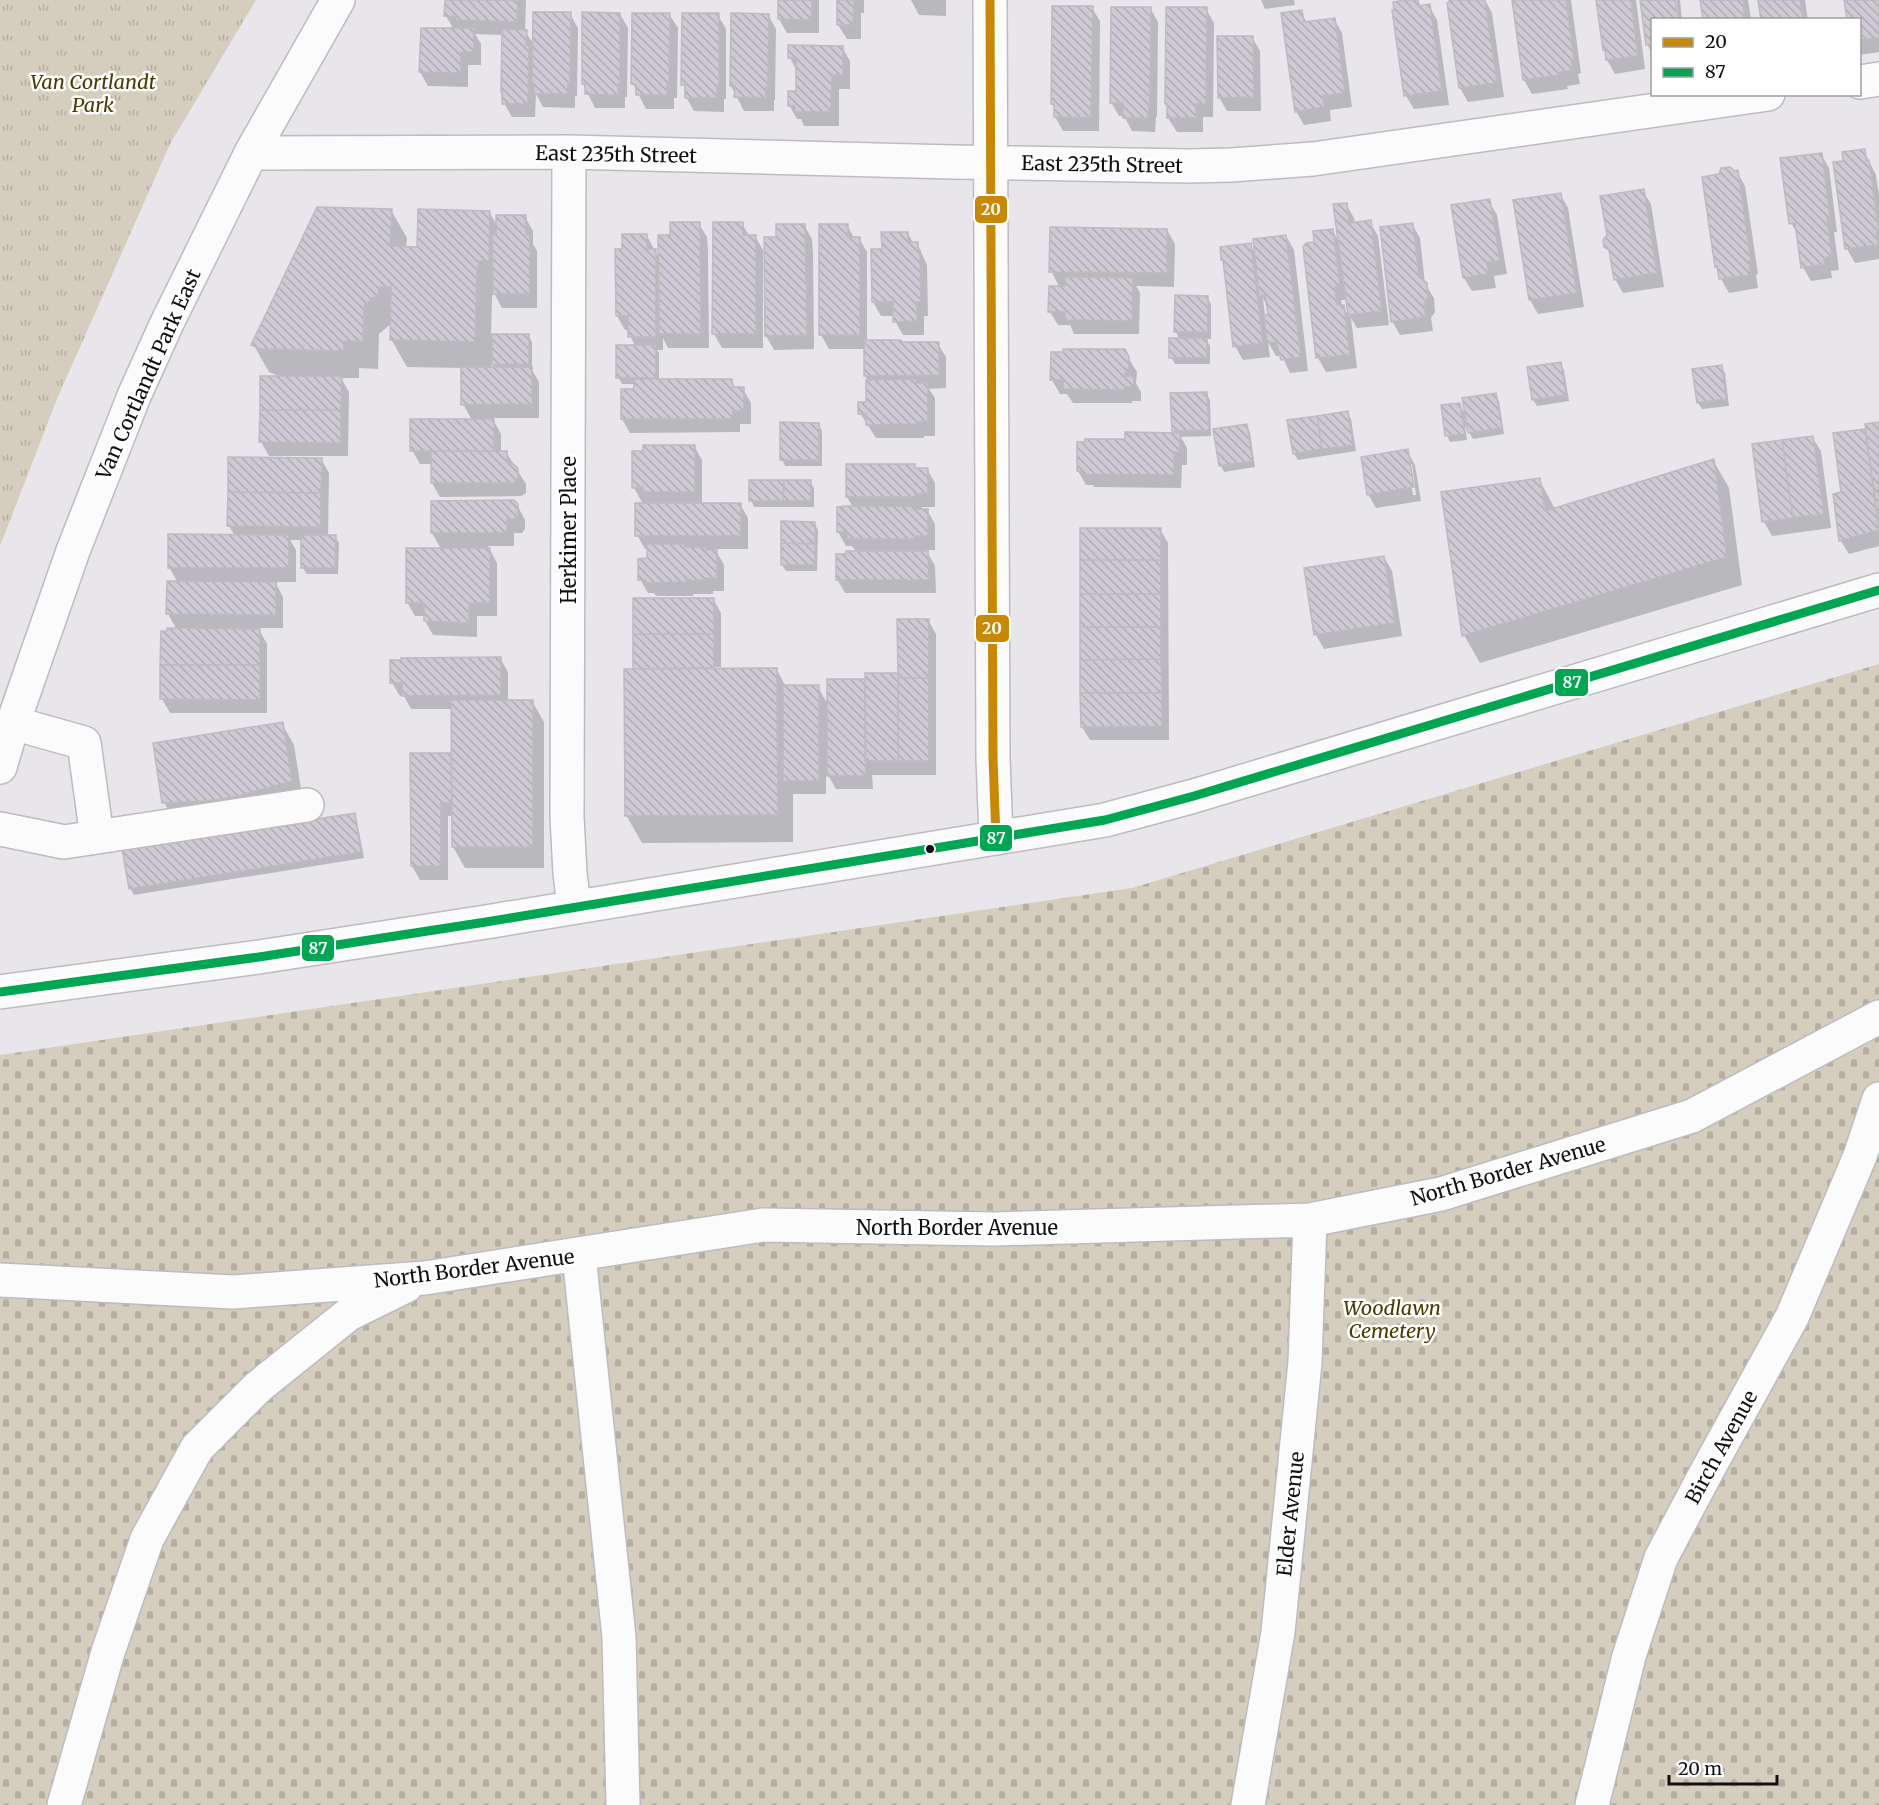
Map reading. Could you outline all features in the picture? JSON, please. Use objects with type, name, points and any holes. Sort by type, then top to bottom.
[{"type":"street","name":"Van Cortlandt Park East","points":[[0,767],[13,723],[74,551],[134,396],[167,323],[251,153],[338,0]]},
{"type":"street","points":[[990,0],[993,758],[996,838]]},
{"type":"street","points":[[1861,82],[1879,79]]},
{"type":"street","name":"East 235th Street","points":[[251,153],[569,152],[1189,166],[1324,157],[1754,96]]},
{"type":"street","name":"Herkimer Place","points":[[569,152],[567,817],[574,907]]},
{"type":"street","points":[[0,992],[259,957],[1105,820],[1159,807],[1879,591]]},
{"type":"street","points":[[13,723],[84,743],[97,837]]},
{"type":"street","points":[[0,829],[64,842],[307,805]]},
{"type":"street","name":"North Border Avenue","points":[[0,1280],[233,1292],[424,1278],[763,1225],[994,1229],[1310,1220],[1441,1194],[1692,1116],[1879,1017]]},
{"type":"street","name":"Birch Avenue","points":[[1593,1805],[1629,1656],[1661,1558],[1712,1460],[1792,1317],[1860,1156],[1879,1099]]},
{"type":"street","name":"Elder Avenue","points":[[1248,1805],[1278,1632],[1305,1362],[1310,1220]]},
{"type":"street","points":[[579,1255],[619,1637],[623,1805]]},
{"type":"street","points":[[64,1805],[108,1652],[147,1539],[197,1448],[258,1388],[349,1314],[424,1278]]},
{"type":"green space","name":"Van Cortlandt Park","points":[[0,0],[256,0],[170,144],[57,399],[0,546]]},
{"type":"green space","name":"Woodlawn Cemetery","points":[[1879,664],[1879,1805],[0,1805],[0,1055],[1132,888]]},
{"type":"building","points":[[445,0],[518,0],[517,22],[456,20],[456,17],[444,16]]},
{"type":"building","points":[[778,0],[812,0],[811,20],[778,19]]},
{"type":"building","points":[[837,0],[854,0],[853,25],[837,25]]},
{"type":"building","points":[[1418,0],[1419,6],[1430,4],[1442,91],[1404,96],[1392,10],[1394,10],[1393,2]]},
{"type":"building","points":[[1449,0],[1485,0],[1497,83],[1459,88],[1447,3]]},
{"type":"building","points":[[1512,0],[1566,0],[1574,59],[1571,60],[1573,70],[1560,72],[1561,75],[1523,80]]},
{"type":"building","points":[[1596,0],[1631,0],[1638,56],[1606,60]]},
{"type":"building","points":[[1640,0],[1675,0],[1678,18],[1651,18],[1651,44],[1646,45]]},
{"type":"building","points":[[1700,0],[1743,0],[1745,18],[1703,18]]},
{"type":"building","points":[[1758,0],[1800,0],[1803,18],[1761,18]]},
{"type":"building","points":[[1844,0],[1879,0],[1879,38],[1861,40],[1861,18],[1847,18]]},
{"type":"building","points":[[1052,6],[1093,6],[1091,118],[1054,117],[1054,104],[1051,104]]},
{"type":"building","points":[[1111,7],[1151,7],[1148,118],[1123,118],[1123,103],[1110,103]]},
{"type":"building","points":[[1166,7],[1207,7],[1206,104],[1196,104],[1196,118],[1167,118],[1167,104],[1165,104]]},
{"type":"building","points":[[1302,10],[1304,22],[1335,18],[1345,93],[1323,96],[1324,107],[1295,112],[1281,13]]},
{"type":"building","points":[[533,12],[571,12],[568,94],[534,94],[534,83],[532,83]]},
{"type":"building","points":[[582,12],[620,13],[618,95],[585,94],[585,84],[582,84]]},
{"type":"building","points":[[632,13],[670,13],[667,95],[636,95],[636,85],[631,84]]},
{"type":"building","points":[[682,13],[719,13],[717,98],[685,98],[685,85],[681,85]]},
{"type":"building","points":[[731,13],[769,14],[766,98],[734,97],[735,86],[730,86]]},
{"type":"building","points":[[421,28],[474,28],[474,52],[461,52],[461,73],[419,72]]},
{"type":"building","points":[[502,29],[527,30],[528,104],[502,104]]},
{"type":"building","points":[[1217,36],[1253,36],[1254,97],[1218,98]]},
{"type":"building","points":[[788,45],[843,46],[843,75],[832,75],[831,112],[795,112],[795,106],[788,106],[788,91],[796,91],[796,58],[788,58]]},
{"type":"building","points":[[1865,149],[1866,161],[1869,160],[1879,232],[1876,233],[1878,245],[1845,249],[1833,162],[1843,161],[1842,152]]},
{"type":"building","points":[[1822,153],[1832,256],[1824,258],[1825,264],[1801,268],[1795,223],[1789,224],[1780,158]]},
{"type":"building","points":[[1730,167],[1735,171],[1738,170],[1751,275],[1719,279],[1717,266],[1715,267],[1702,177],[1719,174],[1721,168]]},
{"type":"building","points":[[1644,189],[1657,273],[1614,280],[1609,250],[1604,247],[1603,240],[1607,235],[1600,196]]},
{"type":"building","points":[[1561,193],[1577,293],[1529,300],[1513,200]]},
{"type":"building","points":[[1490,199],[1500,261],[1487,262],[1489,274],[1463,278],[1451,205]]},
{"type":"building","points":[[1347,203],[1349,223],[1371,220],[1382,311],[1348,315],[1333,204]]},
{"type":"building","points":[[317,207],[392,209],[390,246],[417,247],[418,209],[490,211],[489,261],[480,261],[477,268],[475,342],[390,340],[391,287],[379,287],[378,297],[374,297],[364,306],[363,342],[344,341],[344,351],[261,349],[251,345]]},
{"type":"building","points":[[496,215],[526,215],[526,235],[530,235],[530,294],[493,294],[492,235],[496,235]]},
{"type":"building","points":[[670,222],[700,222],[701,334],[659,334],[658,235],[670,235]]},
{"type":"building","points":[[713,222],[743,222],[743,235],[756,235],[756,334],[712,334]]},
{"type":"building","points":[[1413,223],[1419,277],[1427,283],[1428,297],[1424,304],[1426,317],[1391,322],[1380,227]]},
{"type":"building","points":[[776,224],[805,224],[807,335],[765,336],[764,237],[776,237]]},
{"type":"building","points":[[819,224],[848,224],[848,237],[860,237],[860,335],[819,335]]},
{"type":"building","points":[[1050,227],[1167,229],[1167,273],[1049,272]]},
{"type":"building","points":[[1333,229],[1340,286],[1335,287],[1337,305],[1344,305],[1350,355],[1316,358],[1303,247],[1306,243],[1314,242],[1313,231]]},
{"type":"building","points":[[881,232],[908,232],[908,242],[918,242],[921,302],[917,302],[917,321],[893,322],[893,302],[872,302],[871,249],[882,249]]},
{"type":"building","points":[[622,234],[647,234],[647,249],[656,249],[656,337],[628,337],[628,316],[616,316],[615,249],[622,249]]},
{"type":"building","points":[[1286,235],[1301,357],[1281,360],[1276,342],[1267,343],[1264,315],[1268,315],[1265,295],[1259,296],[1253,239]]},
{"type":"building","points":[[1251,243],[1263,343],[1233,347],[1220,247]]},
{"type":"building","points":[[1065,277],[1133,278],[1132,321],[1065,320],[1065,312],[1048,312],[1049,286],[1065,286]]},
{"type":"building","points":[[1175,295],[1208,296],[1208,332],[1174,332]]},
{"type":"building","points":[[492,334],[529,334],[529,364],[492,365]]},
{"type":"building","points":[[1169,338],[1207,338],[1207,358],[1169,358]]},
{"type":"building","points":[[864,340],[939,342],[939,375],[864,376]]},
{"type":"building","points":[[616,345],[656,345],[656,378],[616,378]]},
{"type":"building","points":[[1063,349],[1125,349],[1129,357],[1129,367],[1124,376],[1134,376],[1134,387],[1125,387],[1125,390],[1063,389],[1063,380],[1050,380],[1051,352],[1063,352]]},
{"type":"building","points":[[1561,362],[1566,395],[1532,400],[1527,367]]},
{"type":"building","points":[[1722,365],[1726,399],[1697,403],[1692,369]]},
{"type":"building","points":[[461,367],[532,367],[532,404],[461,405]]},
{"type":"building","points":[[260,376],[342,376],[341,410],[260,410]]},
{"type":"building","points":[[634,379],[732,379],[733,387],[744,387],[744,411],[733,411],[733,419],[621,419],[621,389],[634,389]]},
{"type":"building","points":[[916,379],[916,383],[928,383],[928,422],[866,425],[866,414],[858,414],[858,402],[866,402],[866,380]]},
{"type":"building","points":[[1207,392],[1209,430],[1172,431],[1170,393]]},
{"type":"building","points":[[1496,393],[1502,428],[1468,433],[1462,398]]},
{"type":"building","points":[[1460,403],[1465,434],[1445,436],[1441,405]]},
{"type":"building","points":[[260,410],[341,410],[341,443],[259,442]]},
{"type":"building","points":[[1348,411],[1353,445],[1322,449],[1317,416]]},
{"type":"building","points":[[1317,416],[1322,449],[1293,454],[1287,420]]},
{"type":"building","points":[[410,419],[494,419],[494,451],[410,451]]},
{"type":"building","points":[[780,422],[819,423],[819,460],[780,460]]},
{"type":"building","points":[[1879,422],[1879,528],[1865,424]]},
{"type":"building","points":[[1247,424],[1253,461],[1219,466],[1213,429]]},
{"type":"building","points":[[1865,429],[1879,530],[1839,541],[1833,494],[1841,492],[1833,433]]},
{"type":"building","points":[[1125,432],[1180,433],[1180,452],[1174,452],[1174,475],[1084,474],[1084,472],[1077,471],[1077,442],[1085,442],[1085,439],[1125,439]]},
{"type":"building","points":[[1813,436],[1824,514],[1793,518],[1782,440]]},
{"type":"building","points":[[1782,440],[1793,518],[1762,522],[1752,444]]},
{"type":"building","points":[[643,445],[695,445],[695,492],[643,492],[643,487],[632,488],[632,451],[643,451]]},
{"type":"building","points":[[1408,449],[1414,487],[1367,495],[1361,457]]},
{"type":"building","points":[[431,451],[507,451],[507,463],[512,463],[518,468],[518,478],[513,483],[431,483]]},
{"type":"building","points":[[228,457],[322,458],[321,493],[228,492]]},
{"type":"building","points":[[1714,459],[1727,557],[1462,636],[1441,492],[1540,478],[1545,511]]},
{"type":"building","points":[[846,464],[915,464],[915,468],[928,468],[928,494],[915,494],[915,497],[846,497]]},
{"type":"building","points":[[749,480],[784,480],[783,501],[749,501]]},
{"type":"building","points":[[784,480],[811,480],[811,501],[783,501]]},
{"type":"building","points":[[228,492],[321,493],[321,527],[227,526]]},
{"type":"building","points":[[514,500],[518,504],[518,514],[514,519],[507,519],[507,533],[431,533],[431,501]]},
{"type":"building","points":[[635,503],[741,503],[741,536],[635,536]]},
{"type":"building","points":[[915,506],[915,509],[928,509],[928,536],[914,536],[914,539],[847,539],[847,532],[837,532],[837,507]]},
{"type":"building","points":[[781,521],[815,522],[815,544],[781,543]]},
{"type":"building","points":[[1080,528],[1161,528],[1161,560],[1080,560]]},
{"type":"building","points":[[168,534],[289,535],[289,568],[168,568]]},
{"type":"building","points":[[301,535],[336,535],[335,568],[301,568]]},
{"type":"building","points":[[781,543],[815,544],[815,565],[781,565]]},
{"type":"building","points":[[647,544],[685,544],[685,547],[706,547],[706,550],[717,550],[717,578],[686,580],[686,582],[646,583],[646,580],[638,580],[638,559],[647,558]]},
{"type":"building","points":[[406,548],[490,548],[490,603],[469,603],[469,623],[424,621],[424,603],[406,603]]},
{"type":"building","points":[[846,551],[928,551],[929,580],[836,580],[836,554],[846,554]]},
{"type":"building","points":[[1384,556],[1395,623],[1314,635],[1304,568]]},
{"type":"building","points":[[1080,560],[1161,560],[1161,594],[1080,594]]},
{"type":"building","points":[[167,581],[276,582],[276,615],[166,614]]},
{"type":"building","points":[[1080,594],[1161,594],[1161,627],[1080,627]]},
{"type":"building","points":[[633,598],[714,598],[714,634],[633,634]]},
{"type":"building","points":[[897,619],[929,619],[929,678],[898,678]]},
{"type":"building","points":[[1080,627],[1161,627],[1161,659],[1080,660]]},
{"type":"building","points":[[167,628],[260,629],[260,665],[160,665],[161,631],[167,631]]},
{"type":"building","points":[[633,634],[714,634],[714,668],[633,669]]},
{"type":"building","points":[[501,657],[501,695],[402,696],[402,683],[390,683],[390,660]]},
{"type":"building","points":[[1161,659],[1162,693],[1080,693],[1080,660]]},
{"type":"building","points":[[160,665],[260,665],[260,700],[160,699]]},
{"type":"building","points":[[777,668],[778,815],[625,816],[624,669]]},
{"type":"building","points":[[865,673],[898,673],[898,761],[865,761]]},
{"type":"building","points":[[898,678],[929,678],[929,761],[898,761]]},
{"type":"building","points":[[827,679],[865,679],[866,776],[827,776]]},
{"type":"building","points":[[783,685],[819,685],[819,781],[783,781]]},
{"type":"building","points":[[1080,693],[1162,693],[1162,726],[1081,727]]},
{"type":"building","points":[[451,700],[533,700],[533,847],[452,847]]},
{"type":"building","points":[[283,722],[292,781],[234,797],[162,803],[153,743]]},
{"type":"building","points":[[410,753],[451,753],[452,803],[441,803],[441,866],[411,866]]},
{"type":"building","points":[[355,813],[361,852],[129,889],[122,849]]},
{"type":"transit line","name":"20","points":[[990,0],[993,758],[996,838]]},
{"type":"transit line","name":"87","points":[[0,992],[259,957],[486,922],[1105,820],[1194,796],[1879,590]]}]
